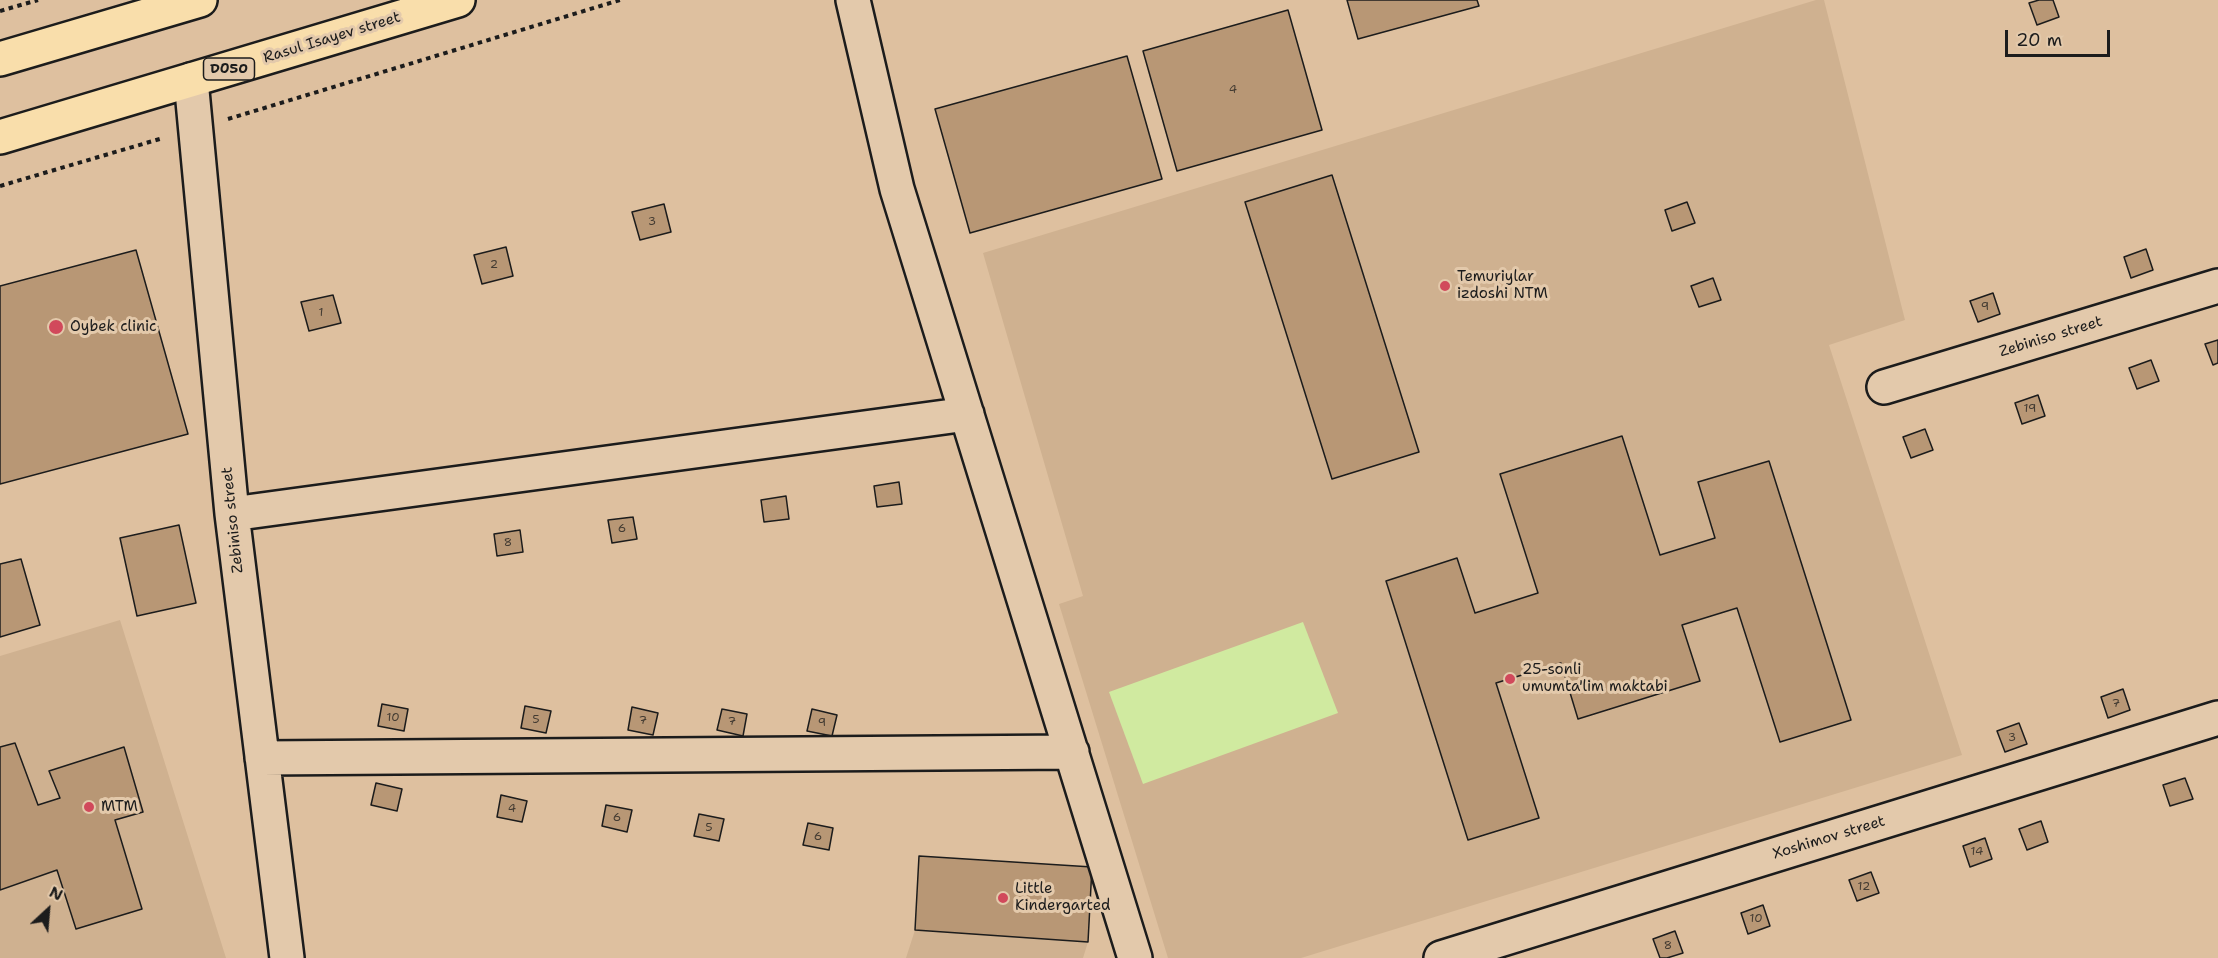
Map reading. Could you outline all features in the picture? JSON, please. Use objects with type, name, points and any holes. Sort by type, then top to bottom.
[{"type":"main road","points":[[0,59],[200,0]]},
{"type":"main road","name":"Rasul Isayev street","points":[[0,137],[458,0]]},
{"type":"street","points":[[853,0],[897,189],[1136,958]]},
{"type":"street","name":"Zebiniso street","points":[[191,80],[232,514],[287,958]]},
{"type":"street","name":"Zebiniso street","points":[[1884,387],[2218,286]]},
{"type":"street","points":[[232,514],[967,414]]},
{"type":"street","name":"Xoshimov street","points":[[1441,958],[2218,718]]},
{"type":"street","points":[[262,758],[1072,752]]},
{"type":"path","points":[[0,11],[38,0]]},
{"type":"path","points":[[0,186],[620,0]]},
{"type":"shaded area","points":[[1816,0],[1824,0],[1905,320],[1829,345],[1962,755],[1301,958],[1168,958],[1059,604],[1083,596],[983,253]]},
{"type":"shaded area","name":"MTM","points":[[120,620],[226,958],[0,958],[0,656]]},
{"type":"shaded area","name":"Little Kindergarted","points":[[919,856],[1092,867],[1088,942],[1083,958],[906,958],[915,930]]},
{"type":"green space","points":[[1303,622],[1338,713],[1143,784],[1109,692]]},
{"type":"building","points":[[1347,0],[1477,0],[1479,6],[1358,39]]},
{"type":"building","points":[[2053,0],[2059,17],[2037,25],[2029,3]]},
{"type":"building","points":[[1288,10],[1322,130],[1177,171],[1143,51]]},
{"type":"building","points":[[1127,56],[1162,179],[970,233],[935,109]]},
{"type":"building","points":[[1332,175],[1419,452],[1332,479],[1245,202]]},
{"type":"building","points":[[1687,202],[1695,223],[1672,231],[1665,210]]},
{"type":"building","points":[[664,204],[671,232],[640,240],[632,212]]},
{"type":"building","points":[[506,247],[513,276],[482,284],[474,255]]},
{"type":"building","points":[[2146,249],[2153,270],[2131,278],[2124,257]]},
{"type":"building","points":[[136,250],[188,434],[0,484],[0,286]]},
{"type":"building","points":[[1713,278],[1721,300],[1699,307],[1691,286]]},
{"type":"building","points":[[1993,293],[2000,314],[1978,322],[1970,301]]},
{"type":"building","points":[[333,295],[341,323],[309,331],[301,302]]},
{"type":"building","points":[[2218,340],[2218,363],[2213,365],[2205,344]]},
{"type":"building","points":[[2151,360],[2159,381],[2137,389],[2129,368]]},
{"type":"building","points":[[2038,395],[2045,416],[2022,424],[2015,403]]},
{"type":"building","points":[[1925,429],[1933,450],[1911,458],[1903,437]]},
{"type":"building","points":[[1622,436],[1660,555],[1715,538],[1698,482],[1769,461],[1851,720],[1780,742],[1737,608],[1682,625],[1700,681],[1578,719],[1561,663],[1496,683],[1539,818],[1468,840],[1386,581],[1457,558],[1475,613],[1538,593],[1500,474]]},
{"type":"building","points":[[899,482],[902,504],[877,507],[874,486]]},
{"type":"building","points":[[786,496],[789,519],[764,522],[761,500]]},
{"type":"building","points":[[633,517],[637,539],[612,543],[608,520]]},
{"type":"building","points":[[179,525],[196,603],[137,616],[120,538]]},
{"type":"building","points":[[520,530],[523,552],[497,556],[494,534]]},
{"type":"building","points":[[21,559],[40,625],[0,637],[0,564]]},
{"type":"building","points":[[2123,689],[2130,710],[2108,718],[2101,697]]},
{"type":"building","points":[[382,704],[408,709],[404,731],[378,726]]},
{"type":"building","points":[[525,706],[551,711],[546,733],[521,728]]},
{"type":"building","points":[[632,707],[658,713],[653,735],[628,730]]},
{"type":"building","points":[[722,709],[747,714],[743,736],[717,730]]},
{"type":"building","points":[[812,709],[837,715],[832,736],[807,731]]},
{"type":"building","points":[[2019,723],[2027,744],[2005,752],[1997,731]]},
{"type":"building","points":[[15,743],[38,805],[60,798],[49,771],[124,747],[143,812],[115,820],[142,909],[76,929],[57,870],[0,890],[0,747]]},
{"type":"building","points":[[2185,778],[2193,799],[2170,806],[2163,785]]},
{"type":"building","points":[[376,783],[402,789],[397,811],[371,805]]},
{"type":"building","points":[[501,795],[527,801],[522,822],[497,817]]},
{"type":"building","points":[[606,805],[632,810],[627,832],[602,826]]},
{"type":"building","points":[[699,814],[724,819],[719,841],[694,836]]},
{"type":"building","points":[[2041,821],[2048,842],[2027,850],[2019,829]]},
{"type":"building","points":[[808,823],[833,828],[829,850],[803,845]]},
{"type":"building","points":[[1985,838],[1992,859],[1970,867],[1963,846]]},
{"type":"building","name":"Little Kindergarted","points":[[919,856],[1092,867],[1088,942],[915,930]]},
{"type":"building","points":[[1871,872],[1879,893],[1857,901],[1849,880]]},
{"type":"building","points":[[1763,905],[1770,926],[1748,934],[1741,913]]},
{"type":"building","points":[[1675,931],[1683,953],[1660,958],[1653,939]]},
{"type":"place","name":"Temuriylar izdoshi NTM","points":[[1445,286]]},
{"type":"place","name":"Oybek clinic","points":[[56,327]]},
{"type":"place","name":"25-sonli umumta'lim maktabi","points":[[1510,679]]},
{"type":"place","name":"MTM","points":[[89,807]]},
{"type":"place","name":"Little Kindergarted","points":[[1003,898]]}]
